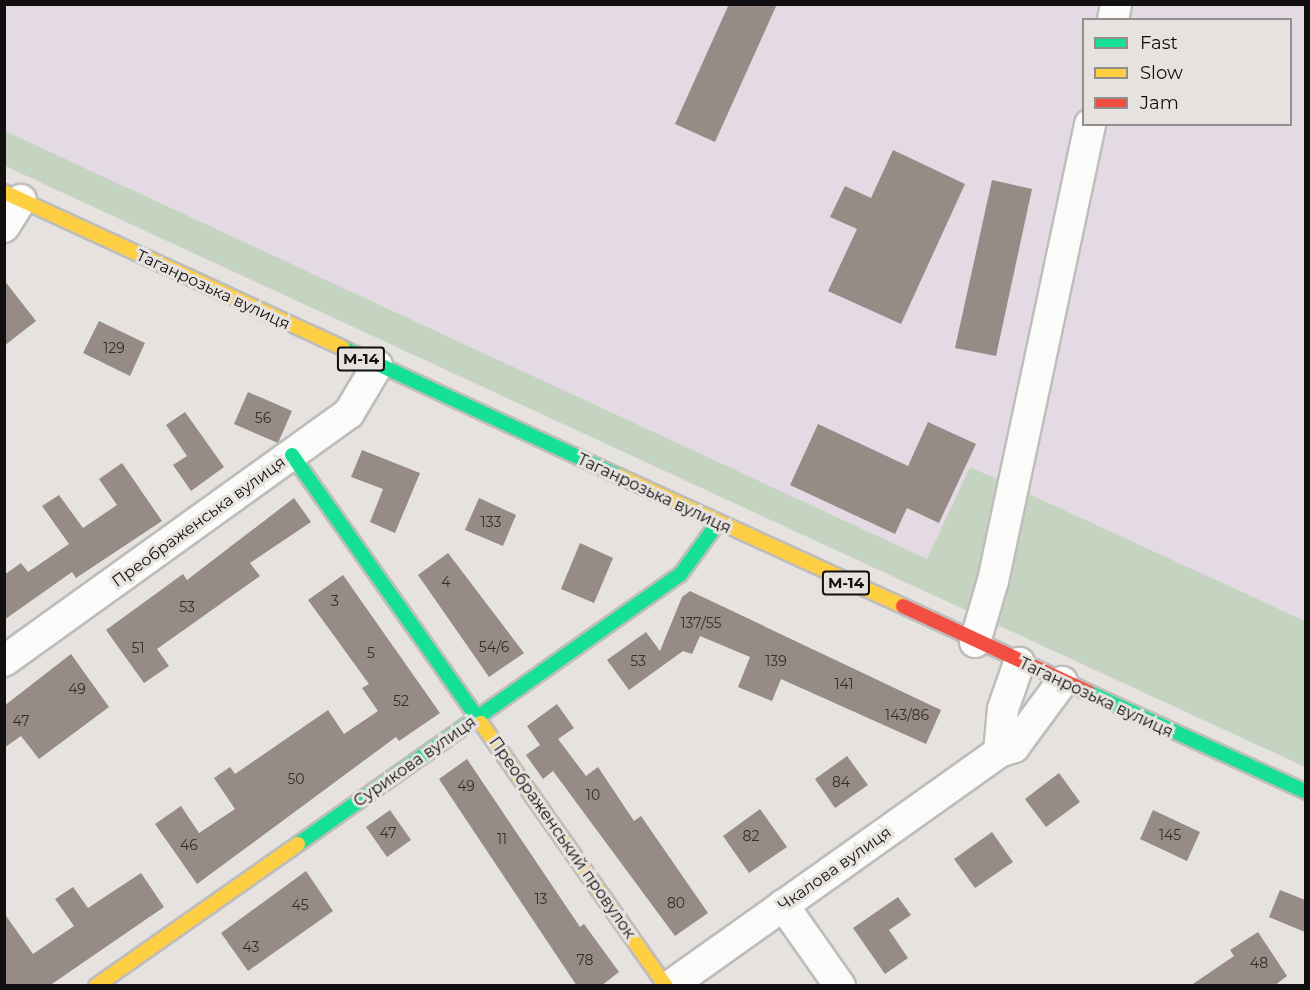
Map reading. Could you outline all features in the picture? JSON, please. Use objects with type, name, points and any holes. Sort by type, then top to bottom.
[{"type":"main road","name":"Таганрозька вулиця","points":[[13,196],[717,524],[1305,792]]},
{"type":"main road","name":"Преображенський провулок","points":[[292,455],[668,986]]},
{"type":"main road","name":"Сурикова вулиця","points":[[96,986],[680,575],[717,524]]},
{"type":"street","points":[[975,642],[1090,126]]},
{"type":"street","points":[[4,227],[13,196]]},
{"type":"street","name":"Преображенська вулиця","points":[[4,662],[349,413],[377,366]]},
{"type":"street","points":[[999,752],[1003,709],[1019,663]]},
{"type":"street","name":"Чкалова вулиця","points":[[668,986],[999,752],[1020,743],[1062,682]]},
{"type":"street","points":[[783,905],[840,986]]},
{"type":"shaded area","points":[[5,5],[1305,5],[1305,621],[970,467],[927,559],[5,131]]},
{"type":"green space","points":[[5,131],[927,559],[970,467],[1305,621],[1305,767],[5,166]]},
{"type":"building","points":[[729,4],[777,4],[715,142],[675,124]]},
{"type":"building","points":[[893,150],[965,184],[901,324],[828,291],[857,229],[830,217],[845,186],[871,198]]},
{"type":"building","points":[[992,180],[1032,189],[996,356],[955,348]]},
{"type":"building","points":[[4,280],[36,321],[4,346]]},
{"type":"building","points":[[99,321],[145,343],[130,376],[83,353]]},
{"type":"building","points":[[248,392],[292,411],[278,443],[234,424]]},
{"type":"building","points":[[185,412],[224,467],[191,491],[173,465],[187,456],[166,425]]},
{"type":"building","points":[[928,422],[976,444],[939,523],[907,508],[895,534],[790,485],[818,424],[908,466]]},
{"type":"building","points":[[362,450],[420,473],[395,533],[370,522],[383,489],[351,477]]},
{"type":"building","points":[[122,463],[162,521],[76,578],[72,572],[4,620],[4,575],[21,563],[28,572],[69,544],[42,506],[59,495],[83,528],[117,505],[99,479]]},
{"type":"building","points":[[294,498],[311,522],[250,563],[260,576],[157,649],[169,666],[144,683],[106,630],[183,574],[187,580]]},
{"type":"building","points":[[479,498],[516,515],[503,546],[465,530]]},
{"type":"building","points":[[580,543],[613,558],[594,603],[561,589]]},
{"type":"building","points":[[448,553],[524,653],[489,677],[418,575]]},
{"type":"building","points":[[343,575],[440,713],[399,741],[396,737],[197,884],[155,824],[181,806],[199,833],[235,809],[214,778],[230,767],[235,774],[328,710],[344,734],[378,711],[362,688],[369,684],[308,600]]},
{"type":"building","points":[[690,591],[941,710],[926,744],[781,679],[772,701],[738,687],[750,657],[700,636],[692,654],[683,651],[629,690],[607,660],[646,632],[660,651],[682,597]]},
{"type":"building","points":[[71,654],[109,707],[39,759],[21,736],[4,748],[4,706]]},
{"type":"building","points":[[557,704],[574,728],[558,739],[586,776],[598,767],[634,821],[641,816],[708,913],[675,936],[553,771],[543,779],[526,755],[540,745],[527,726]]},
{"type":"building","points":[[847,756],[868,785],[835,808],[815,779]]},
{"type":"building","points":[[467,759],[580,927],[584,924],[619,972],[601,986],[577,986],[439,779]]},
{"type":"building","points":[[1059,773],[1080,802],[1046,827],[1025,799]]},
{"type":"building","points":[[760,809],[787,847],[749,873],[723,836]]},
{"type":"building","points":[[390,810],[411,840],[387,857],[366,827]]},
{"type":"building","points":[[1153,810],[1200,832],[1187,861],[1140,839]]},
{"type":"building","points":[[992,832],[1013,862],[975,888],[954,859]]},
{"type":"building","points":[[306,871],[333,911],[248,971],[221,933]]},
{"type":"building","points":[[141,873],[164,907],[49,986],[4,986],[4,913],[33,954],[74,926],[55,899],[73,887],[88,908]]},
{"type":"building","points":[[1280,890],[1305,900],[1305,932],[1269,917]]},
{"type":"building","points":[[898,897],[911,915],[889,930],[908,958],[885,974],[853,928]]},
{"type":"building","points":[[1258,932],[1287,976],[1274,986],[1190,986],[1234,956],[1230,950]]},
{"type":"traffic: fast","points":[[343,348],[619,476]]},
{"type":"traffic: fast","points":[[292,455],[481,723]]},
{"type":"traffic: fast","points":[[298,844],[680,575],[717,524]]},
{"type":"traffic: fast","points":[[1088,692],[1306,792]]},
{"type":"traffic: slow","points":[[4,192],[343,348]]},
{"type":"traffic: slow","points":[[619,476],[903,606]]},
{"type":"traffic: slow","points":[[481,723],[666,986]]},
{"type":"traffic: slow","points":[[96,986],[298,844]]},
{"type":"traffic: jam","points":[[903,606],[1088,692]]}]
